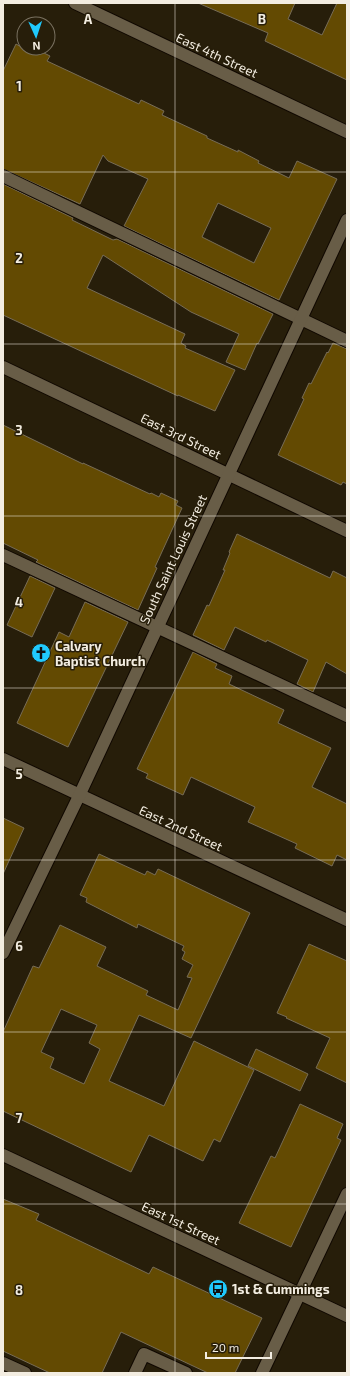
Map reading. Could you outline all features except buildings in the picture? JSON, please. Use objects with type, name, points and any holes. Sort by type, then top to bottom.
[{"type":"street","name":"East 4th Street","points":[[75,3],[347,132]]},
{"type":"street","points":[[3,176],[347,341]]},
{"type":"street","name":"South Saint Louis Street","points":[[3,953],[157,628],[347,220]]},
{"type":"street","name":"East 3rd Street","points":[[3,367],[347,531]]},
{"type":"street","points":[[3,555],[347,716]]},
{"type":"street","name":"East 2nd Street","points":[[3,759],[78,796],[347,920]]},
{"type":"street","name":"East 1st Street","points":[[3,1154],[347,1316]]},
{"type":"street","points":[[262,1373],[347,1194]]},
{"type":"street","points":[[135,1373],[144,1354],[186,1373]]},
{"type":"street","points":[[3,1363],[25,1373]]},
{"type":"place","name":"Calvary Baptist Church","points":[[41,653]]},
{"type":"place","name":"1st & Cummings","points":[[218,1289]]}]
